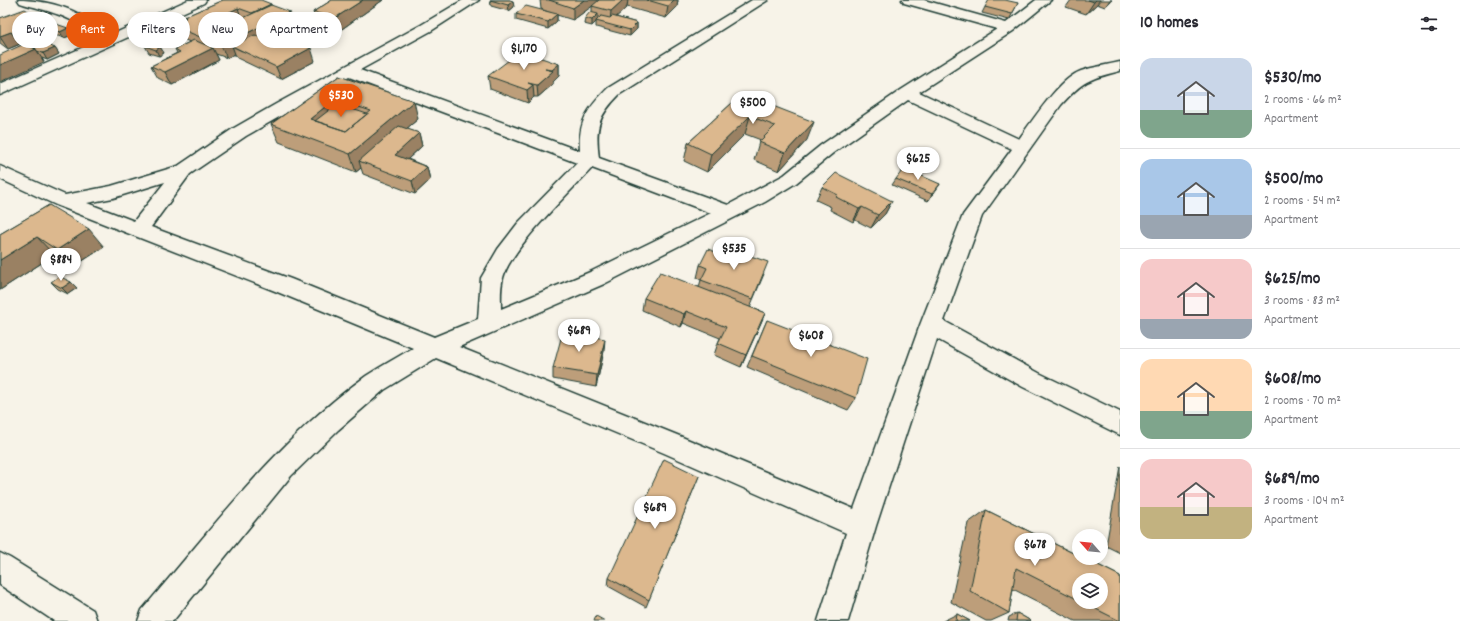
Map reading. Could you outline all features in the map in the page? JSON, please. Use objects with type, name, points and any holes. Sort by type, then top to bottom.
[{"type":"street","points":[[24,0],[66,14]]},
{"type":"street","points":[[119,37],[199,0]]},
{"type":"street","points":[[63,201],[113,192],[184,170],[240,132],[472,0]]},
{"type":"street","points":[[590,160],[587,133],[590,121],[598,105],[614,91],[761,0]]},
{"type":"street","points":[[909,0],[1008,28]]},
{"type":"street","points":[[153,621],[282,467],[329,422],[375,383],[436,347],[597,278],[727,212],[758,198],[790,179],[827,149],[907,93],[1008,28],[1044,0]]},
{"type":"street","points":[[0,90],[94,48]]},
{"type":"street","points":[[833,621],[862,526],[931,325],[973,215],[1055,102],[1068,87],[1085,75],[1120,66]]},
{"type":"street","points":[[348,71],[727,212]]},
{"type":"street","points":[[907,93],[1022,147]]},
{"type":"street","points":[[489,324],[492,278],[505,254],[525,228],[590,160]]},
{"type":"street","points":[[138,230],[184,170]]},
{"type":"street","points":[[0,172],[63,201],[283,285],[436,347],[673,445],[862,526]]},
{"type":"street","points":[[931,325],[1031,380],[1120,424]]},
{"type":"street","points":[[0,568],[82,621]]},
{"type":"building","points":[[223,0],[261,0],[271,4],[252,13],[238,8],[230,12],[198,12],[198,36],[190,33],[190,14]]},
{"type":"building","points":[[332,0],[363,0],[342,14],[342,12],[313,12]]},
{"type":"building","points":[[490,0],[510,0],[513,1],[508,5]]},
{"type":"building","points":[[549,0],[584,0],[573,8]]},
{"type":"building","points":[[599,0],[623,0],[611,11],[592,6]]},
{"type":"building","points":[[647,0],[674,0],[668,6]]},
{"type":"building","points":[[989,0],[1005,0],[1018,3],[1012,14],[985,7]]},
{"type":"building","points":[[271,5],[290,12],[256,12]]},
{"type":"building","points":[[526,6],[557,14],[548,22],[516,14]]},
{"type":"building","points":[[25,9],[30,12],[17,12]]},
{"type":"building","points":[[256,12],[256,29],[248,33],[248,16]]},
{"type":"building","points":[[590,12],[598,14],[592,20],[585,18]]},
{"type":"building","points":[[12,14],[12,33],[0,36],[0,18]]},
{"type":"building","points":[[601,16],[610,18],[612,16],[637,23],[630,30],[596,21]]},
{"type":"building","points":[[58,25],[66,27],[66,29],[60,32],[58,31]]},
{"type":"building","points":[[256,35],[256,48],[311,48],[276,67],[236,48],[248,48],[248,38]]},
{"type":"building","points":[[194,40],[198,42],[198,48],[213,48],[165,72],[151,66],[180,52],[175,49],[177,48],[190,48],[190,42]]},
{"type":"building","points":[[15,48],[36,49],[0,65],[0,55]]},
{"type":"building","points":[[34,48],[55,48],[43,53],[37,51]]},
{"type":"building","points":[[521,51],[559,64],[552,70],[545,69],[553,71],[537,85],[528,83],[533,85],[527,90],[488,76]]},
{"type":"building","points":[[339,76],[414,101],[350,154],[271,124]],"holes":[[[335,99],[371,111],[346,131],[310,119]]]},
{"type":"building","points":[[742,94],[814,122],[785,153],[759,142],[775,126],[750,116],[711,154],[688,143]]},
{"type":"building","points":[[337,104],[367,114],[346,131],[315,121]]},
{"type":"building","points":[[399,126],[419,133],[395,155],[427,167],[412,181],[359,161]]},
{"type":"building","points":[[904,168],[940,184],[932,194],[896,179]]},
{"type":"building","points":[[836,173],[892,201],[878,215],[862,207],[859,209],[836,197],[838,195],[822,187]]},
{"type":"building","points":[[49,205],[89,229],[57,250],[37,237],[0,260],[0,234]]},
{"type":"building","points":[[722,246],[768,262],[753,299],[701,280],[707,268],[700,265],[708,249],[718,253]]},
{"type":"building","points":[[660,272],[765,313],[746,355],[718,343],[726,327],[686,311],[684,314],[644,298]]},
{"type":"building","points":[[59,276],[71,282],[62,288],[51,282]]},
{"type":"building","points":[[767,320],[867,359],[856,398],[752,356]]},
{"type":"building","points":[[563,331],[605,339],[597,375],[553,368]]},
{"type":"building","points":[[664,459],[699,476],[649,600],[609,578]]},
{"type":"building","points":[[986,510],[1072,553],[1072,565],[1098,565],[1120,576],[1120,621],[1096,609],[1108,609],[1108,573],[1072,573],[1072,596],[1016,568],[1009,613],[970,591]]},
{"type":"building","points":[[1017,613],[1031,621],[1016,621]]},
{"type":"building","points":[[957,614],[970,621],[956,621]]},
{"type":"building","points":[[596,616],[605,621],[594,621]]}]
